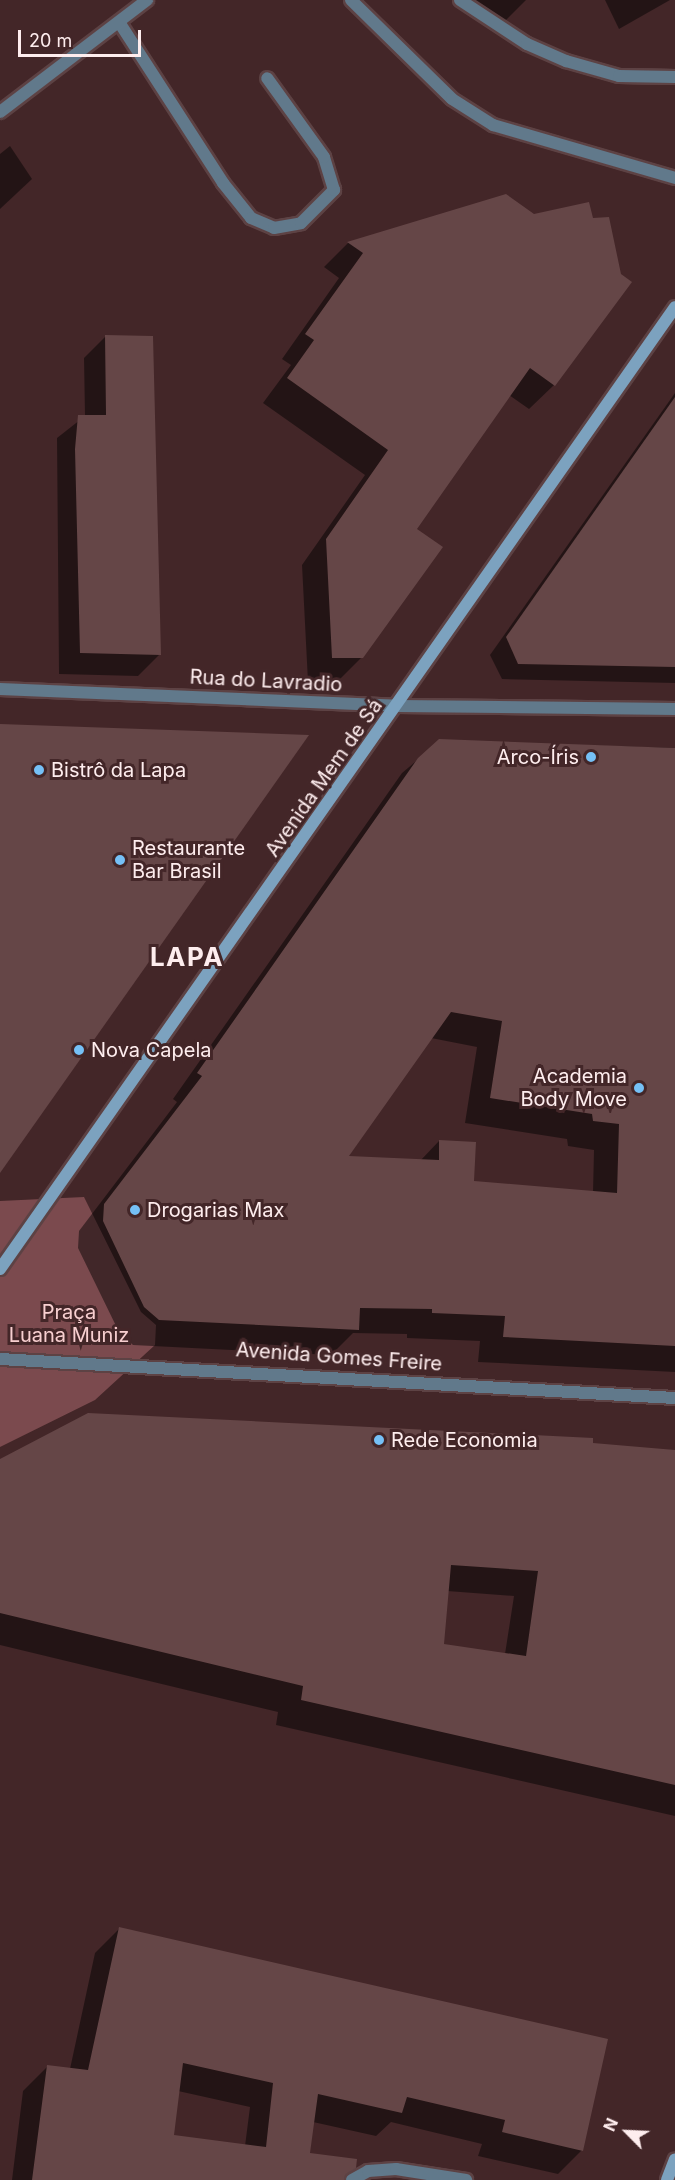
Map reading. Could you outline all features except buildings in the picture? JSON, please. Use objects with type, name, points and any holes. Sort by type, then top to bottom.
[{"type":"main road","name":"Avenida Mem de Sá","points":[[0,1269],[398,706],[675,307]]},
{"type":"main road","points":[[667,2180],[675,2159]]},
{"type":"street","points":[[0,112],[147,0]]},
{"type":"street","points":[[351,0],[452,99],[493,125],[675,178]]},
{"type":"street","points":[[460,0],[527,44],[566,61],[619,76],[675,76]]},
{"type":"street","points":[[119,22],[223,183],[251,218],[274,228],[301,223],[334,190],[324,157],[267,78]]},
{"type":"street","name":"Rua do Lavradio","points":[[0,689],[398,706],[675,709]]},
{"type":"street","name":"Avenida Gomes Freire","points":[[0,1359],[675,1398]]},
{"type":"street","points":[[352,2180],[368,2171],[396,2169],[466,2180]]},
{"type":"green space","name":"Praça Luana Muniz","points":[[84,1197],[141,1312],[156,1325],[155,1345],[95,1400],[0,1447],[0,1201]]},
{"type":"place","name":"Arco-Íris","points":[[591,757]]},
{"type":"place","name":"Bistrô da Lapa","points":[[39,770]]},
{"type":"place","name":"Restaurante Bar Brasil","points":[[120,860]]},
{"type":"place","name":"Nova Capela","points":[[79,1050]]},
{"type":"place","name":"Academia Body Move","points":[[639,1088]]},
{"type":"place","name":"Drogarias Max","points":[[135,1210]]},
{"type":"place","name":"Rede Economia","points":[[379,1440]]},
{"type":"district","name":"LAPA","points":[[187,957]]}]
